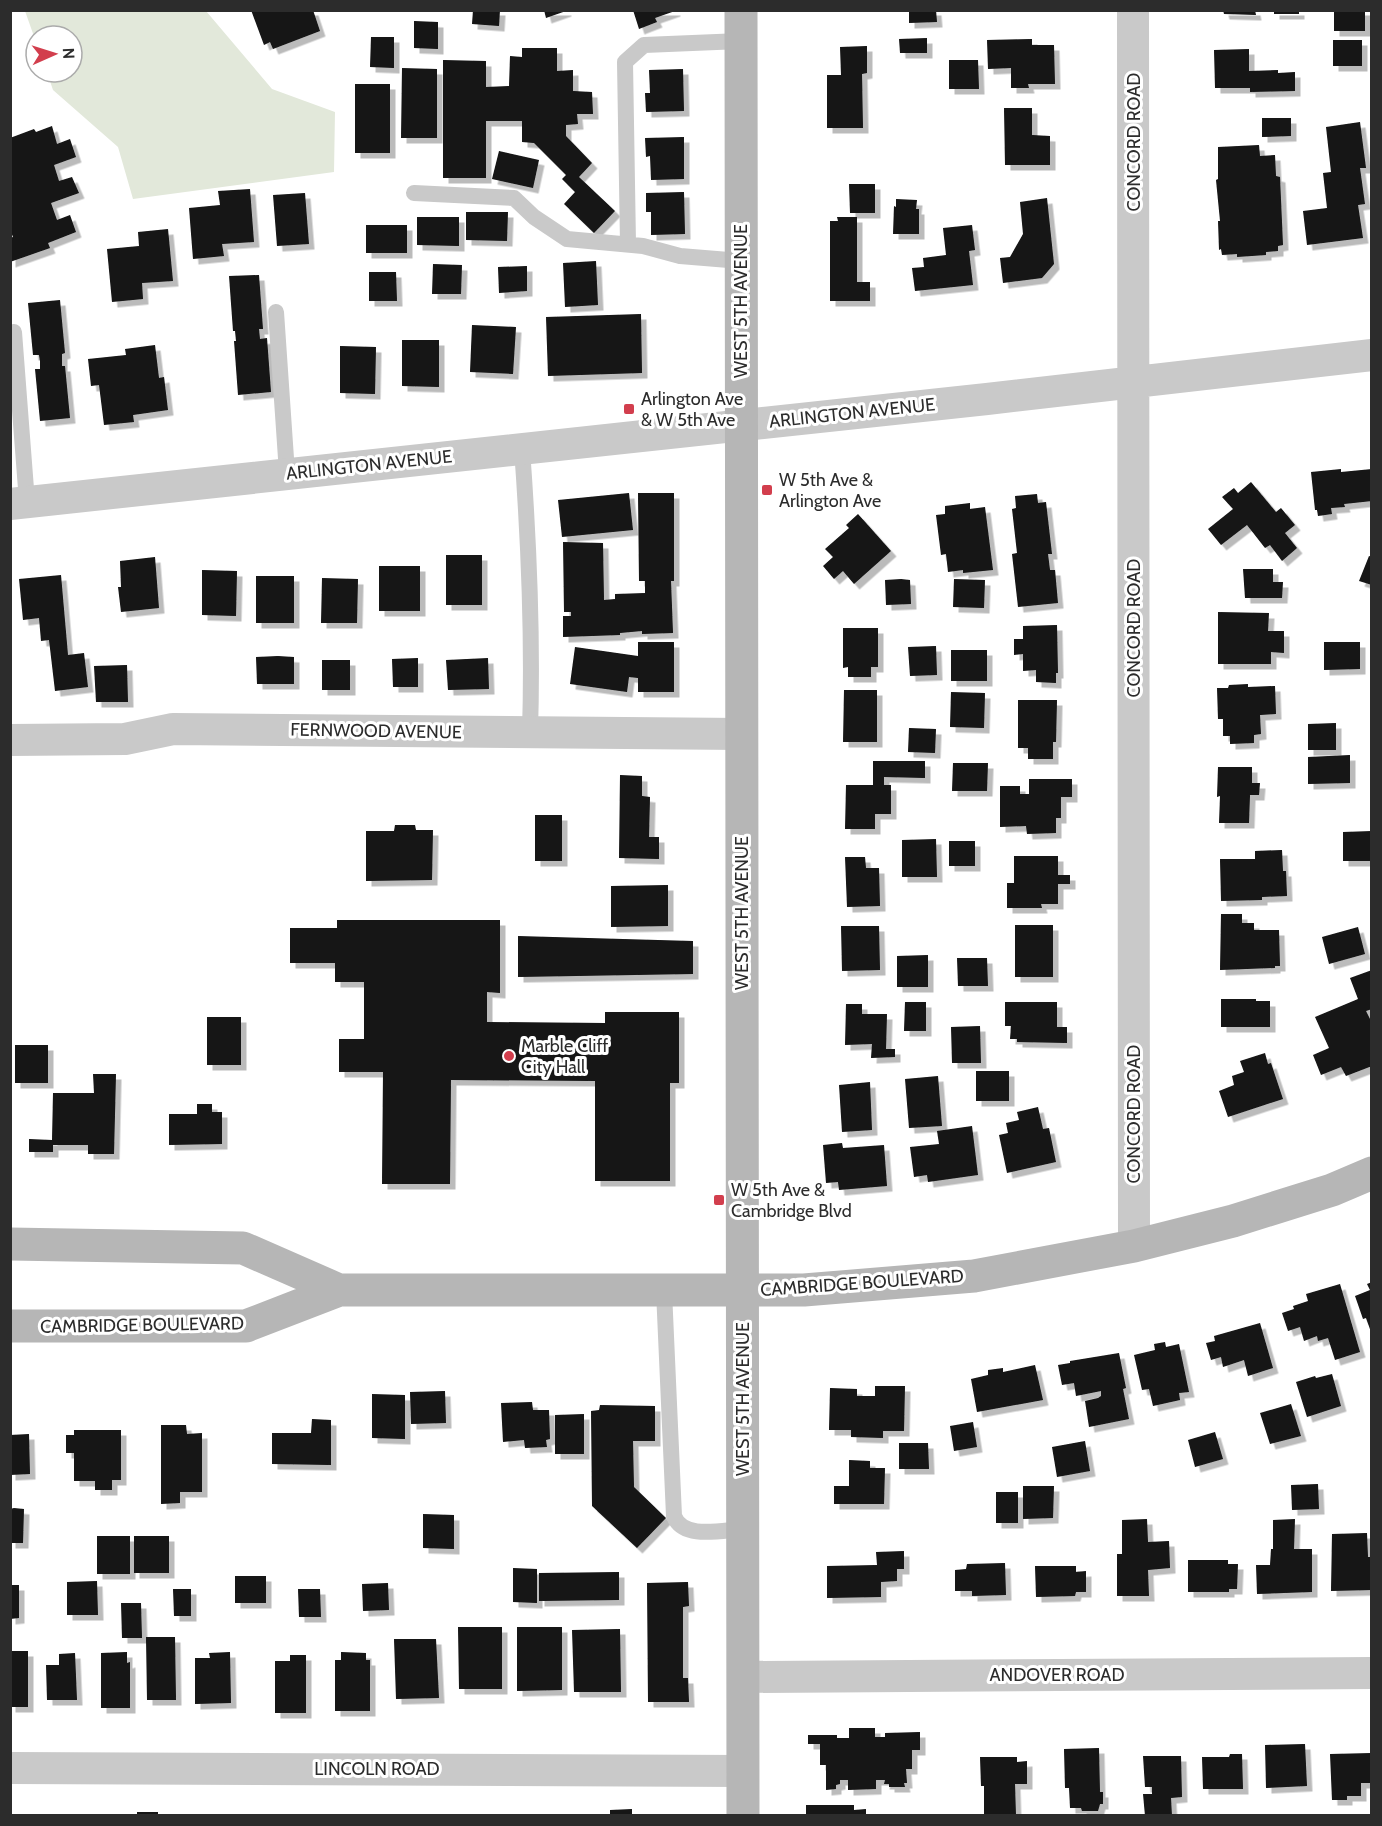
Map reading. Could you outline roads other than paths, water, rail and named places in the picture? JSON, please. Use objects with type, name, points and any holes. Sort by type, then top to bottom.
[{"type":"main road","name":"WEST 5TH AVENUE","points":[[741,26],[743,1815]]},
{"type":"main road","name":"CAMBRIDGE BOULEVARD","points":[[10,1326],[246,1326],[339,1290],[804,1290],[974,1276],[1134,1245],[1240,1219],[1332,1190],[1371,1173]]},
{"type":"main road","name":"CAMBRIDGE BOULEVARD","points":[[10,1244],[243,1248],[339,1290]]},
{"type":"street","name":"CONCORD ROAD","points":[[1133,10],[1134,1245]]},
{"type":"street","name":"ARLINGTON AVENUE","points":[[19,503],[1371,355]]},
{"type":"street","name":"FERNWOOD AVENUE","points":[[10,740],[125,740],[173,729],[742,734]]},
{"type":"street","name":"ANDOVER ROAD","points":[[743,1677],[1371,1673]]},
{"type":"street","name":"LINCOLN ROAD","points":[[10,1768],[743,1771]]},
{"type":"lane","points":[[628,244],[625,62],[644,45],[741,26]]},
{"type":"lane","points":[[414,193],[514,198],[534,218],[567,239],[628,244],[680,256],[741,261]]},
{"type":"lane","points":[[276,312],[287,473]]},
{"type":"lane","points":[[14,332],[19,503]]},
{"type":"lane","points":[[522,449],[533,656],[530,732]]},
{"type":"lane","points":[[664,1291],[674,1516],[677,1524],[685,1529],[697,1531],[743,1529]]},
{"type":"place","name":"Arlington Ave & W 5th Ave","points":[[629,409]]},
{"type":"place","name":"W 5th Ave & Arlington Ave","points":[[767,490]]},
{"type":"place","name":"Marble Cliff City Hall","points":[[509,1056]]},
{"type":"place","name":"W 5th Ave & Cambridge Blvd","points":[[719,1200]]}]
